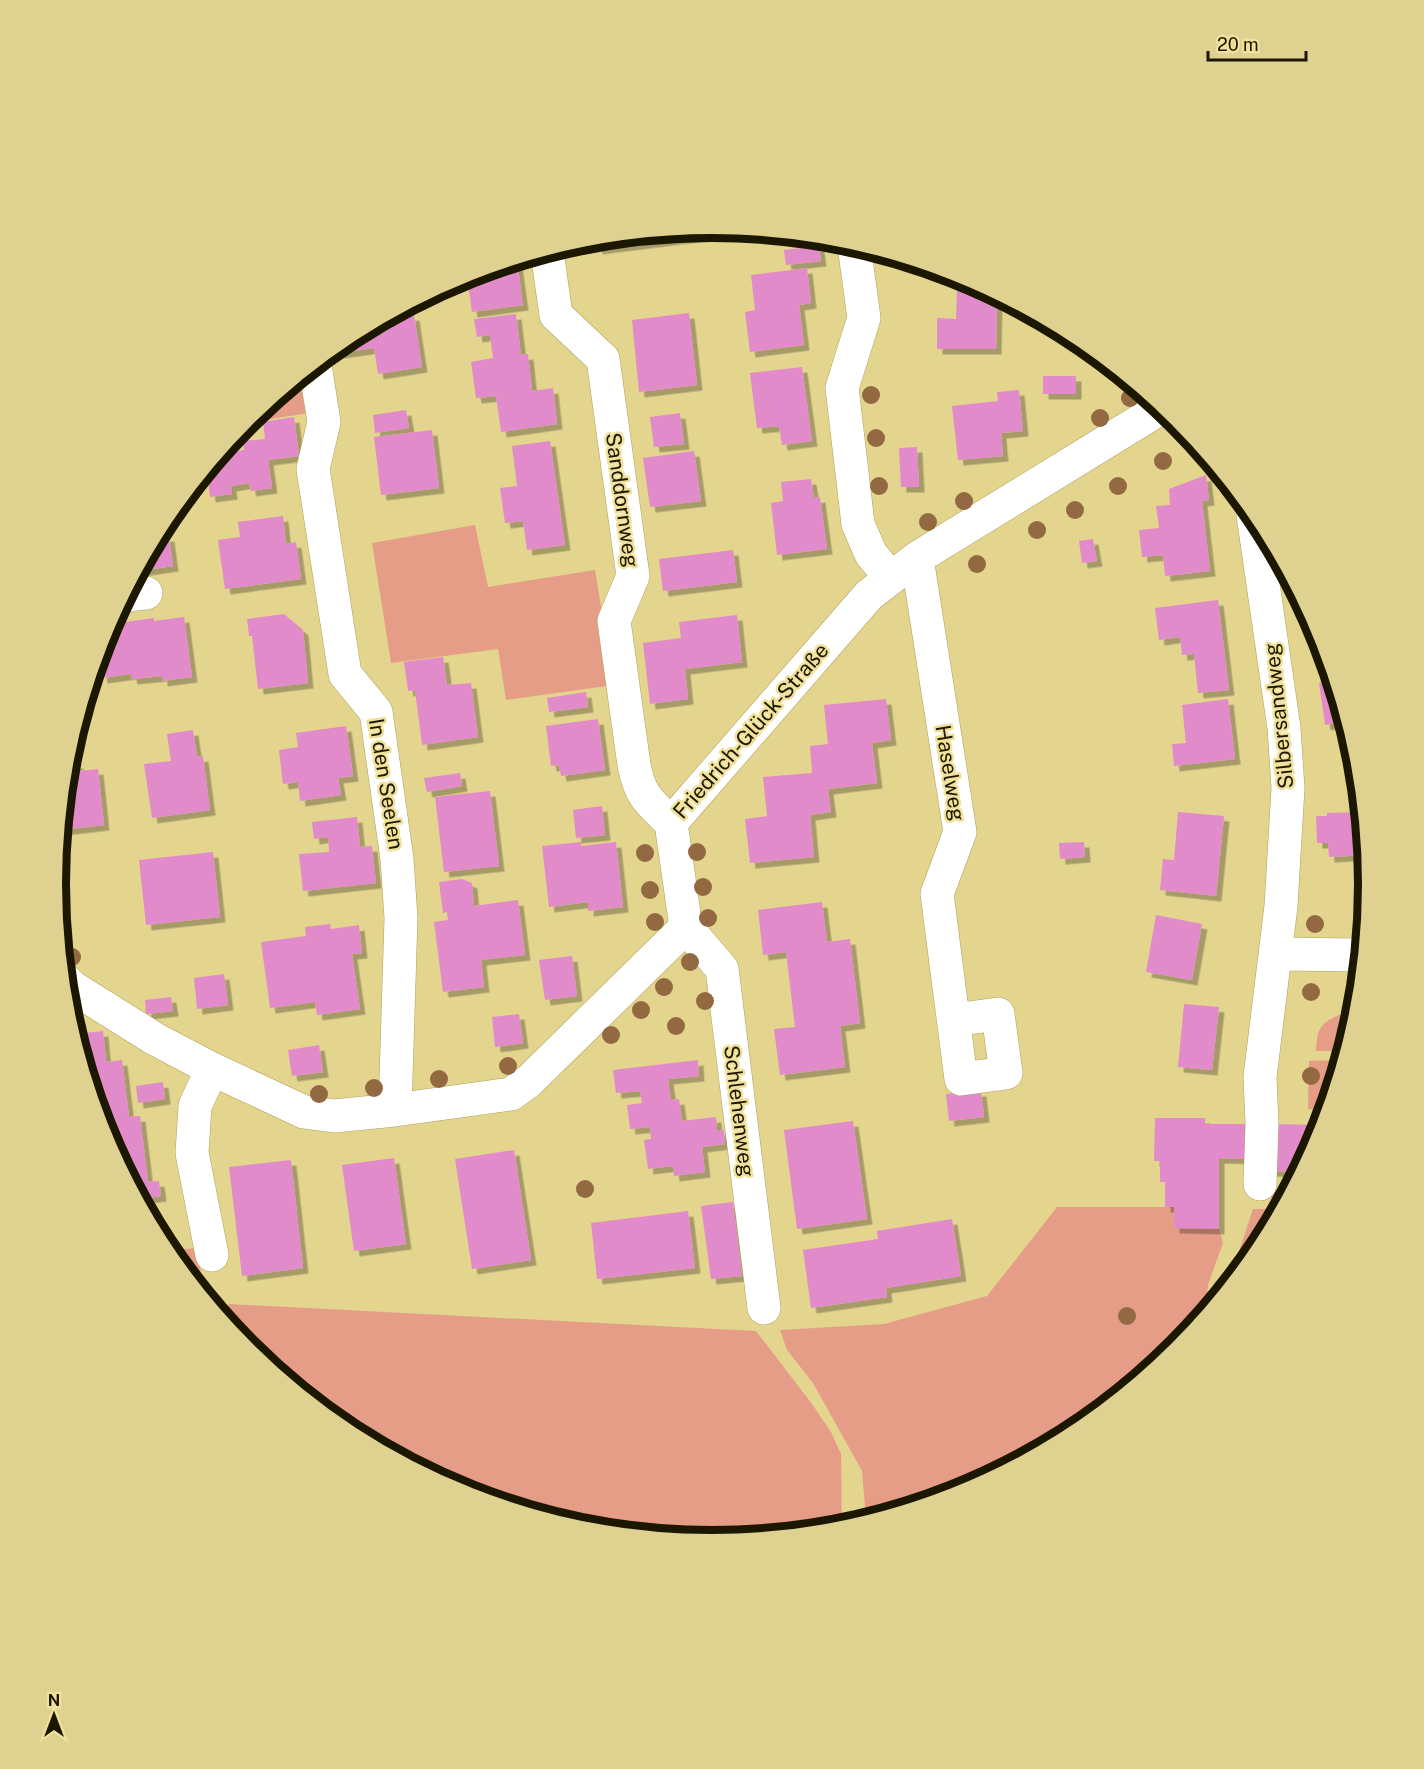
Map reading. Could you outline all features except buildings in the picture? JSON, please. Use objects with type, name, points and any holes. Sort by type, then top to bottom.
[{"type":"street","points":[[855,255],[864,318],[842,388],[858,524],[871,554],[890,577]]},
{"type":"street","name":"Sanddornweg","points":[[549,260],[556,315],[603,359],[633,576],[614,621],[633,765],[638,786],[651,804],[671,823]]},
{"type":"street","name":"In den Seelen","points":[[316,374],[324,422],[314,469],[345,674],[376,712],[397,859],[401,918],[395,1110]]},
{"type":"street","name":"Friedrich-Glück-Straße","points":[[686,927],[671,823],[869,595],[917,558],[1153,413]]},
{"type":"street","name":"Silbersandweg","points":[[1258,540],[1284,728],[1288,788],[1281,906],[1260,1077],[1262,1124],[1260,1184]]},
{"type":"street","name":"Haselweg","points":[[917,558],[960,832],[936,894],[954,1020]]},
{"type":"street","points":[[75,989],[156,1039],[212,1069],[304,1112],[334,1116],[395,1110],[511,1094],[529,1081],[686,927]]},
{"type":"street","name":"Schlehenweg","points":[[686,927],[722,969],[764,1308]]},
{"type":"street","points":[[1276,954],[1354,955]]},
{"type":"street","points":[[212,1069],[195,1106],[192,1153],[212,1255]]},
{"type":"shaded area","points":[[309,380],[315,412],[263,420]]},
{"type":"shaded area","points":[[475,525],[488,587],[595,570],[614,685],[506,700],[498,649],[391,663],[372,543]]},
{"type":"shaded area","points":[[1339,1015],[1345,1015],[1336,1051],[1316,1051],[1320,1028],[1327,1021]]},
{"type":"shaded area","points":[[1334,1060],[1317,1110],[1308,1109],[1309,1061]]},
{"type":"shaded area","points":[[1271,1191],[1280,1191],[1272,1206]]},
{"type":"shaded area","points":[[1057,1207],[1174,1207],[1219,1229],[1223,1243],[1208,1285],[1207,1299],[1169,1341],[1105,1397],[1071,1422],[998,1464],[920,1496],[865,1511],[862,1471],[813,1383],[787,1350],[780,1330],[884,1324],[987,1296]]},
{"type":"shaded area","points":[[1253,1209],[1270,1209],[1235,1263]]},
{"type":"shaded area","points":[[200,1248],[201,1280],[199,1278],[179,1249]]},
{"type":"shaded area","points":[[229,1304],[756,1331],[831,1432],[841,1454],[842,1517],[754,1529],[670,1529],[586,1518],[504,1496],[426,1464],[353,1422],[286,1370],[227,1311]]}]
